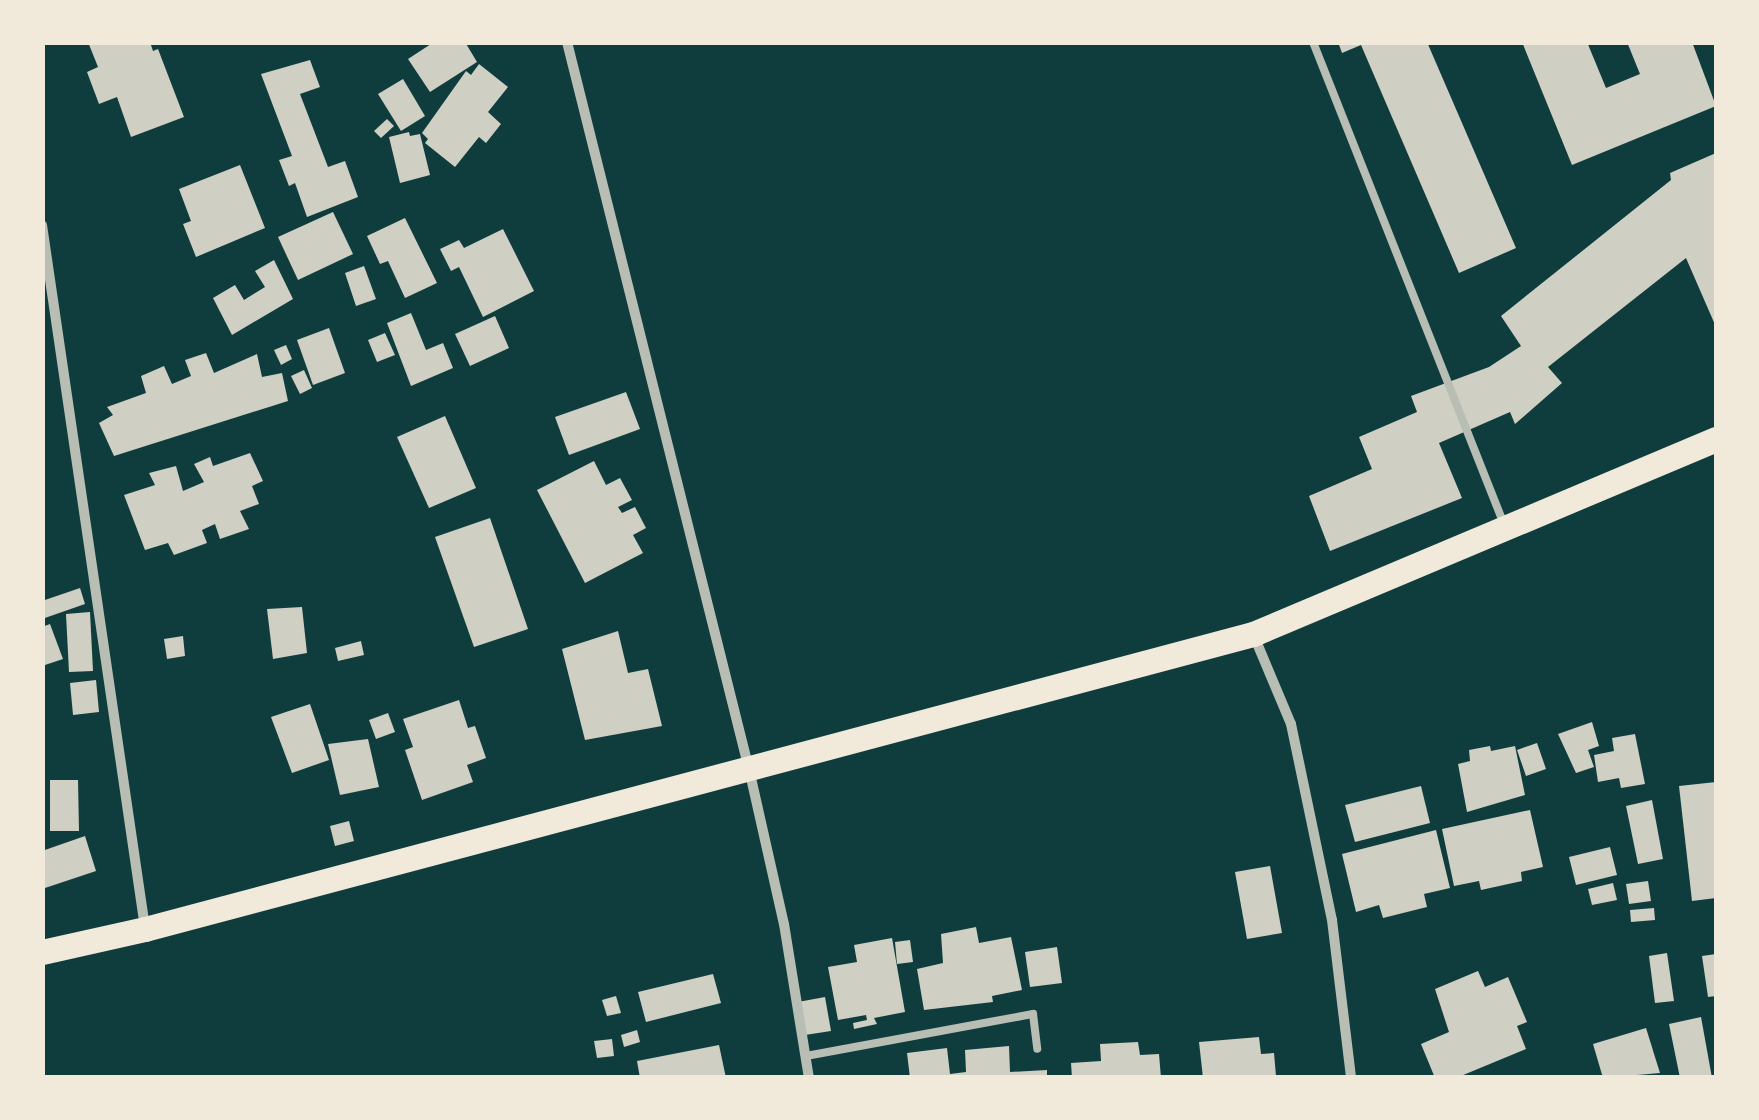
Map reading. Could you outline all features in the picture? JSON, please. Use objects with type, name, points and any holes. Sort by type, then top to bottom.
[{"type":"main road","points":[[42,952],[145,929],[1253,634],[1716,439]]},
{"type":"street","points":[[566,42],[749,769],[784,924],[809,1078]]},
{"type":"street","points":[[42,225],[145,929]]},
{"type":"street","points":[[1253,634],[1291,724],[1332,920],[1351,1078]]},
{"type":"lane","points":[[1313,42],[1505,527]]},
{"type":"lane","points":[[806,1056],[1033,1014],[1038,1049]]},
{"type":"building","points":[[88,42],[150,42],[153,51],[158,49],[184,117],[131,137],[117,97],[99,104],[87,72],[98,67]]},
{"type":"building","points":[[434,42],[465,42],[477,62],[430,92],[408,59]]},
{"type":"building","points":[[1338,42],[1427,42],[1516,248],[1459,273],[1361,45],[1342,53]]},
{"type":"building","points":[[1522,42],[1587,42],[1606,88],[1640,74],[1627,42],[1692,42],[1716,106],[1572,165]]},
{"type":"building","points":[[310,60],[320,87],[300,94],[328,167],[345,161],[358,197],[307,217],[295,183],[289,186],[279,160],[292,156],[261,74]]},
{"type":"building","points":[[479,64],[508,87],[488,112],[501,124],[486,143],[479,137],[455,167],[425,143],[428,139],[422,133],[466,71],[471,75]]},
{"type":"building","points":[[403,79],[425,116],[401,131],[378,94]]},
{"type":"building","points":[[387,119],[394,126],[381,138],[374,131]]},
{"type":"building","points":[[409,132],[410,136],[420,134],[430,175],[400,183],[389,137]]},
{"type":"building","points":[[1716,153],[1716,327],[1686,258],[1548,367],[1562,383],[1515,424],[1510,412],[1439,443],[1462,498],[1330,551],[1309,496],[1372,469],[1359,437],[1417,412],[1411,396],[1489,367],[1521,346],[1501,316],[1671,180],[1670,173]]},
{"type":"building","points":[[240,165],[265,228],[196,257],[183,224],[191,221],[179,189]]},
{"type":"building","points":[[333,212],[353,254],[298,280],[278,237]]},
{"type":"building","points":[[405,218],[437,283],[405,298],[388,261],[380,264],[367,236]]},
{"type":"building","points":[[503,229],[534,291],[483,317],[459,267],[451,271],[440,249],[459,240],[464,248]]},
{"type":"building","points":[[274,260],[293,299],[232,335],[213,298],[235,285],[244,300],[265,287],[255,271]]},
{"type":"building","points":[[364,266],[376,299],[356,306],[345,273]]},
{"type":"building","points":[[411,313],[426,350],[443,343],[453,368],[411,386],[387,323]]},
{"type":"building","points":[[495,316],[509,348],[470,366],[455,334]]},
{"type":"building","points":[[329,328],[345,373],[313,385],[297,340]]},
{"type":"building","points":[[385,333],[395,355],[377,362],[368,340]]},
{"type":"building","points":[[286,345],[292,359],[281,365],[274,350]]},
{"type":"building","points":[[206,353],[214,373],[257,354],[262,377],[282,373],[288,401],[114,456],[99,423],[113,415],[107,407],[146,393],[141,376],[164,366],[172,384],[191,376],[185,360]]},
{"type":"building","points":[[304,370],[312,388],[300,394],[291,376]]},
{"type":"building","points":[[626,392],[640,429],[569,455],[555,417]]},
{"type":"building","points":[[445,416],[476,488],[429,508],[397,437]]},
{"type":"building","points":[[250,453],[263,481],[252,486],[259,504],[240,511],[249,529],[220,539],[215,524],[202,530],[207,543],[174,555],[168,543],[145,550],[124,495],[155,485],[149,473],[176,466],[183,491],[204,482],[194,464],[210,457],[213,466]]},
{"type":"building","points":[[594,461],[606,485],[620,478],[632,500],[618,507],[622,513],[635,507],[646,528],[633,535],[643,553],[585,583],[537,490]]},
{"type":"building","points":[[490,518],[528,629],[474,647],[435,537]]},
{"type":"building","points":[[80,588],[85,604],[42,619],[42,601]]},
{"type":"building","points":[[302,607],[307,653],[273,659],[267,609]]},
{"type":"building","points":[[90,612],[93,671],[69,672],[66,614]]},
{"type":"building","points":[[50,624],[63,659],[42,666],[42,627]]},
{"type":"building","points":[[618,631],[628,673],[648,669],[662,726],[585,740],[562,649]]},
{"type":"building","points":[[183,636],[185,656],[167,659],[164,639]]},
{"type":"building","points":[[361,641],[364,655],[338,661],[335,648]]},
{"type":"building","points":[[96,680],[99,712],[73,715],[70,683]]},
{"type":"building","points":[[459,700],[468,728],[475,726],[486,758],[467,765],[473,782],[422,800],[405,750],[413,747],[403,719]]},
{"type":"building","points":[[310,704],[329,760],[292,773],[271,717]]},
{"type":"building","points":[[388,713],[395,732],[376,739],[369,720]]},
{"type":"building","points":[[1592,722],[1599,746],[1588,750],[1594,767],[1576,773],[1558,734]]},
{"type":"building","points":[[1635,734],[1645,784],[1621,788],[1619,778],[1598,782],[1594,755],[1614,751],[1612,738]]},
{"type":"building","points":[[368,739],[379,787],[340,795],[328,744]]},
{"type":"building","points":[[1537,743],[1546,769],[1526,776],[1517,750]]},
{"type":"building","points":[[1490,746],[1491,751],[1515,746],[1525,795],[1467,812],[1458,764],[1470,761],[1469,750]]},
{"type":"building","points":[[50,780],[78,780],[79,831],[50,831]]},
{"type":"building","points":[[1716,782],[1716,898],[1692,901],[1679,786]]},
{"type":"building","points":[[1421,786],[1430,823],[1355,842],[1345,805]]},
{"type":"building","points":[[1652,800],[1663,859],[1638,864],[1626,806]]},
{"type":"building","points":[[1530,810],[1543,867],[1521,872],[1522,881],[1481,890],[1479,881],[1454,886],[1442,829]]},
{"type":"building","points":[[349,821],[354,841],[335,846],[330,826]]},
{"type":"building","points":[[1436,830],[1450,888],[1424,894],[1427,907],[1383,918],[1379,905],[1356,912],[1342,854]]},
{"type":"building","points":[[85,836],[96,871],[42,889],[42,851]]},
{"type":"building","points":[[1610,847],[1617,875],[1576,885],[1569,857]]},
{"type":"building","points":[[1270,866],[1282,933],[1247,939],[1235,872]]},
{"type":"building","points":[[1648,881],[1651,901],[1629,904],[1626,884]]},
{"type":"building","points":[[1613,883],[1617,900],[1592,905],[1588,889]]},
{"type":"building","points":[[1654,908],[1655,920],[1631,922],[1630,910]]},
{"type":"building","points":[[976,927],[979,943],[1011,937],[1022,990],[992,996],[993,1002],[924,1010],[917,969],[943,963],[941,934]]},
{"type":"building","points":[[892,938],[905,1012],[874,1018],[877,1024],[854,1029],[853,1023],[867,1020],[866,1015],[838,1020],[828,967],[857,962],[854,945]]},
{"type":"building","points":[[910,940],[913,962],[897,964],[895,942]]},
{"type":"building","points":[[1057,947],[1062,983],[1030,987],[1025,952]]},
{"type":"building","points":[[1667,953],[1674,1001],[1655,1003],[1649,956]]},
{"type":"building","points":[[1716,954],[1716,996],[1708,997],[1702,956]]},
{"type":"building","points":[[1478,971],[1485,987],[1508,977],[1527,1022],[1517,1026],[1526,1049],[1456,1078],[1435,1078],[1421,1044],[1449,1032],[1435,989]]},
{"type":"building","points":[[713,974],[721,1003],[646,1022],[638,992]]},
{"type":"building","points":[[616,996],[621,1013],[607,1016],[602,1000]]},
{"type":"building","points":[[825,997],[831,1031],[805,1035],[798,1002]]},
{"type":"building","points":[[1701,1017],[1712,1078],[1680,1078],[1669,1024]]},
{"type":"building","points":[[1646,1028],[1660,1073],[1603,1078],[1593,1044]]},
{"type":"building","points":[[637,1030],[640,1042],[624,1047],[621,1035]]},
{"type":"building","points":[[1259,1037],[1261,1054],[1274,1053],[1276,1076],[1203,1078],[1199,1042]]},
{"type":"building","points":[[612,1039],[614,1056],[597,1058],[594,1041]]},
{"type":"building","points":[[1138,1042],[1140,1055],[1159,1054],[1161,1078],[1072,1078],[1071,1063],[1101,1061],[1100,1044]]},
{"type":"building","points":[[719,1045],[726,1078],[640,1078],[637,1061]]},
{"type":"building","points":[[1009,1046],[1010,1072],[1047,1070],[1047,1078],[910,1078],[907,1053],[947,1048],[950,1074],[966,1072],[965,1050]]}]
